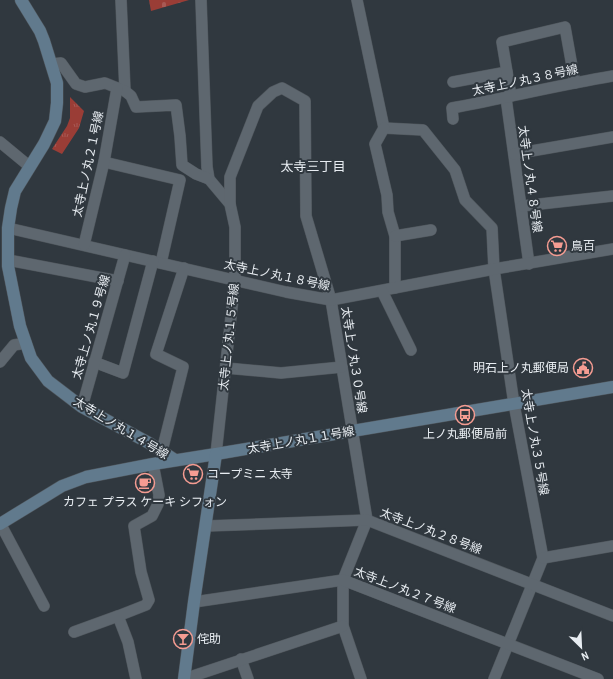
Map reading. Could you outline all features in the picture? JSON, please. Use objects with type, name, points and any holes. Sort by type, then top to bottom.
[{"type":"street","name":"太寺上ノ丸１４号線","points":[[21,0],[40,31],[57,83],[55,121],[44,144],[29,166],[15,191],[11,208],[8,228],[8,260],[20,326],[32,358],[48,381],[82,407],[162,451],[175,460]]},
{"type":"street","name":"太寺上ノ丸２１号線","points":[[84,245],[121,90],[121,0]]},
{"type":"street","points":[[51,64],[61,63],[76,84],[85,87],[105,83],[121,90],[131,96],[136,108],[176,105],[182,165],[196,174],[209,179],[201,0]]},
{"type":"street","points":[[357,0],[384,128],[375,144],[387,195],[388,212],[395,236],[395,288]]},
{"type":"street","name":"太寺上ノ丸４８号線","points":[[528,264],[522,206],[514,154],[507,72],[502,42],[565,27],[575,83]]},
{"type":"street","points":[[453,82],[507,72]]},
{"type":"street","name":"太寺上ノ丸３８号線","points":[[453,119],[452,108],[613,76]]},
{"type":"street","name":"太寺上ノ丸３０号線","points":[[230,204],[230,177],[258,106],[273,92],[282,88],[305,101],[306,216],[331,300],[367,520]]},
{"type":"street","name":"太寺上ノ丸３５号線","points":[[384,128],[423,130],[455,170],[465,200],[492,228],[494,270],[514,404],[543,558]]},
{"type":"street","points":[[514,154],[613,137]]},
{"type":"street","points":[[0,142],[29,166]]},
{"type":"street","points":[[94,362],[124,372],[180,180],[104,162]]},
{"type":"street","name":"太寺上ノ丸１５号線","points":[[184,679],[216,454],[236,280],[235,227],[230,204],[209,179]]},
{"type":"street","points":[[522,206],[613,196]]},
{"type":"street","name":"太寺上ノ丸１８号線","points":[[8,228],[331,300],[613,249]]},
{"type":"street","points":[[395,236],[431,230]]},
{"type":"street","name":"太寺上ノ丸１９号線","points":[[82,407],[125,255]]},
{"type":"street","points":[[8,260],[118,281]]},
{"type":"street","points":[[162,451],[183,367],[156,354],[184,268]]},
{"type":"street","points":[[382,291],[411,350]]},
{"type":"street","points":[[0,362],[14,345],[26,343]]},
{"type":"street","points":[[226,368],[281,374],[342,367]]},
{"type":"street","name":"太寺上ノ丸１１号線","points":[[0,524],[62,486],[86,477],[175,460],[613,387]]},
{"type":"street","points":[[74,632],[146,605],[148,600],[141,572],[134,526],[152,516],[158,504],[159,495],[152,464]]},
{"type":"street","points":[[361,679],[343,626],[343,580],[367,520]]},
{"type":"street","name":"太寺上ノ丸２８号線","points":[[206,526],[367,520],[613,616]]},
{"type":"street","points":[[0,524],[44,606]]},
{"type":"street","points":[[494,679],[543,558],[613,546]]},
{"type":"street","name":"太寺上ノ丸２７号線","points":[[194,602],[343,580],[598,679]]},
{"type":"street","points":[[118,616],[128,642],[136,679]]},
{"type":"street","points":[[184,679],[343,626]]},
{"type":"street","points":[[241,659],[248,679]]},
{"type":"green space","points":[[149,0],[189,0],[151,11]]},
{"type":"green space","points":[[70,97],[84,111],[79,128],[62,154],[52,149],[67,126],[70,118]]},
{"type":"place","name":"鳥百","points":[[557,246]]},
{"type":"place","name":"明石上ノ丸郵便局","points":[[583,368]]},
{"type":"place","name":"上ノ丸郵便局前","points":[[465,415]]},
{"type":"place","name":"コープミニ 太寺","points":[[193,474]]},
{"type":"place","name":"カフェ プラス ケーキ シフォン","points":[[145,483]]},
{"type":"place","name":"侘助","points":[[183,639]]},
{"type":"district","name":"太寺三丁目","points":[[313,166]]}]
